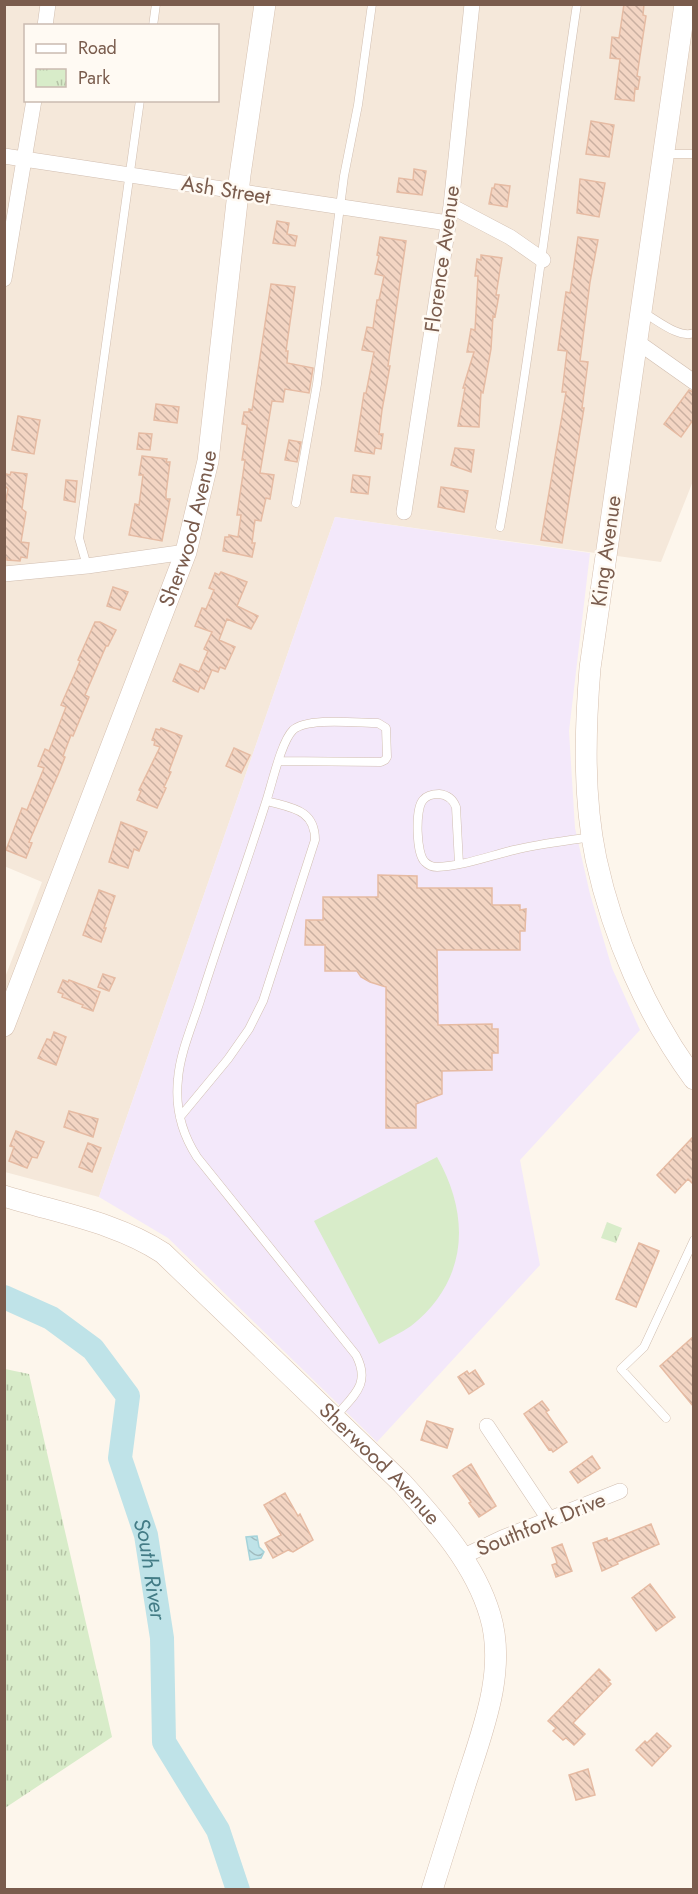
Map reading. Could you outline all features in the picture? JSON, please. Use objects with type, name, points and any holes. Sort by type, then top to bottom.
[{"type":"street","points":[[45,24],[48,4]]},
{"type":"street","name":"Sherwood Avenue","points":[[4,1026],[186,552],[208,461],[239,191],[265,4]]},
{"type":"street","name":"Florence Avenue","points":[[404,512],[451,206],[472,4]]},
{"type":"street","name":"King Avenue","points":[[685,4],[590,668],[586,717],[586,764],[593,837],[606,900],[633,972],[661,1029],[693,1079]]},
{"type":"street","points":[[4,279],[34,102]]},
{"type":"street","name":"Ash Street","points":[[4,156],[448,223]]},
{"type":"street","points":[[451,206],[510,237],[543,260]]},
{"type":"street","points":[[636,341],[693,382]]},
{"type":"street","points":[[4,574],[87,566],[186,552]]},
{"type":"street","name":"Sherwood Avenue","points":[[4,1196],[123,1230],[143,1239],[163,1253],[402,1483],[433,1517],[462,1557],[478,1586],[492,1622],[495,1653],[494,1681],[482,1731],[432,1890]]},
{"type":"street","points":[[487,1426],[549,1520]]},
{"type":"street","name":"Southfork Drive","points":[[462,1557],[620,1491]]},
{"type":"lane","points":[[153,24],[156,4]]},
{"type":"lane","points":[[296,503],[317,384],[372,4]]},
{"type":"lane","points":[[501,527],[543,260],[554,158],[566,92],[577,4]]},
{"type":"lane","points":[[87,566],[80,538],[140,102]]},
{"type":"lane","points":[[663,154],[693,154]]},
{"type":"lane","points":[[641,311],[680,333],[690,335],[693,333]]},
{"type":"lane","points":[[279,761],[381,762],[387,757],[386,728],[378,723],[307,723],[293,730],[287,738],[279,761],[267,801],[206,980],[180,1066],[177,1094],[180,1117],[190,1147],[356,1355],[362,1367],[361,1384],[335,1417]]},
{"type":"lane","points":[[459,864],[456,807],[453,800],[446,795],[428,795],[418,808],[418,849],[425,863],[434,867],[459,864],[515,849],[593,837]]},
{"type":"lane","points":[[180,1117],[228,1059],[249,1029],[263,1001],[315,840],[313,824],[300,810],[267,801]]},
{"type":"lane","points":[[666,1418],[621,1369],[644,1347],[692,1245]]},
{"type":"shaded area","points":[[5,5],[693,5],[693,481],[661,562],[335,517],[99,1197],[5,1172],[4,980],[42,882],[4,866]]},
{"type":"shaded area","points":[[335,517],[590,553],[569,731],[575,828],[590,894],[612,968],[640,1030],[520,1160],[540,1265],[377,1442],[168,1238],[99,1197]]},
{"type":"green space","points":[[437,1157],[448,1180],[459,1225],[458,1247],[453,1269],[444,1289],[430,1308],[411,1326],[379,1344],[314,1221]]},
{"type":"green space","points":[[607,1222],[622,1228],[616,1243],[601,1238]]},
{"type":"green space","points":[[5,1369],[29,1374],[112,1737],[5,1808]]},
{"type":"water","points":[[257,1536],[259,1547],[264,1552],[261,1558],[250,1560],[246,1537]]},
{"type":"building","points":[[624,4],[644,4],[643,15],[646,16],[637,76],[640,77],[638,89],[635,88],[634,101],[615,99],[620,59],[610,58],[612,37],[619,38]]},
{"type":"building","points":[[591,121],[614,125],[609,157],[586,154]]},
{"type":"building","points":[[414,169],[426,171],[422,195],[397,192],[399,178],[413,180]]},
{"type":"building","points":[[580,179],[605,183],[599,217],[577,213]]},
{"type":"building","points":[[495,184],[510,186],[507,207],[489,204]]},
{"type":"building","points":[[277,221],[289,223],[287,234],[297,236],[295,246],[273,243]]},
{"type":"building","points":[[380,237],[406,241],[379,434],[383,434],[381,449],[375,448],[374,454],[355,451],[364,393],[366,393],[374,352],[362,350],[367,327],[373,328],[377,300],[379,300],[384,276],[375,274]]},
{"type":"building","points":[[578,237],[598,240],[580,361],[588,362],[582,408],[584,408],[562,543],[541,540],[566,392],[562,392],[567,351],[558,350],[566,292],[570,293]]},
{"type":"building","points":[[481,255],[502,258],[496,295],[499,295],[495,317],[493,316],[491,349],[483,393],[481,392],[479,427],[458,426],[465,388],[463,388],[474,352],[467,352],[471,329],[475,330],[478,276],[475,276],[477,259],[481,260]]},
{"type":"building","points":[[271,284],[295,287],[286,351],[288,351],[287,363],[313,368],[309,393],[285,389],[283,402],[272,401],[260,473],[274,475],[270,499],[266,498],[261,521],[255,520],[252,543],[255,543],[252,557],[223,551],[225,537],[229,535],[238,537],[241,515],[237,515],[247,427],[242,424],[244,412],[252,410]]},
{"type":"building","points":[[689,390],[693,392],[693,420],[681,437],[664,424]]},
{"type":"building","points":[[156,404],[179,407],[177,423],[154,420]]},
{"type":"building","points":[[18,416],[40,420],[34,454],[12,450]]},
{"type":"building","points":[[139,433],[152,434],[150,450],[137,449]]},
{"type":"building","points":[[289,440],[301,442],[297,462],[285,460]]},
{"type":"building","points":[[455,448],[474,450],[471,472],[451,465]]},
{"type":"building","points":[[142,456],[167,459],[166,462],[170,462],[166,499],[170,499],[162,541],[129,535],[135,504],[139,505],[143,475],[139,475]]},
{"type":"building","points":[[11,472],[27,474],[22,509],[26,512],[21,542],[29,543],[27,558],[21,557],[20,561],[7,560],[4,557],[4,510],[8,489],[4,485],[6,474],[10,475]]},
{"type":"building","points":[[353,475],[370,477],[368,494],[351,492]]},
{"type":"building","points":[[66,480],[77,481],[75,502],[64,500]]},
{"type":"building","points":[[441,487],[468,491],[464,512],[438,507]]},
{"type":"building","points":[[221,572],[247,582],[237,606],[258,616],[251,629],[227,619],[219,640],[235,647],[225,669],[220,667],[218,672],[212,670],[204,689],[200,687],[198,692],[173,681],[180,664],[199,672],[208,651],[204,649],[212,632],[195,626],[202,608],[206,609],[214,590],[209,588],[215,573],[219,575]]},
{"type":"building","points":[[113,587],[128,592],[120,610],[107,606]]},
{"type":"building","points":[[95,622],[116,630],[106,646],[85,695],[89,697],[73,736],[71,735],[60,770],[29,842],[32,843],[26,858],[6,850],[22,808],[27,810],[44,768],[38,766],[45,749],[49,751],[66,707],[61,705]]},
{"type":"building","points":[[161,728],[182,736],[164,787],[166,788],[157,808],[137,800],[141,791],[139,790],[160,747],[154,745],[155,741],[152,740],[156,729]]},
{"type":"building","points":[[234,748],[250,755],[241,773],[226,766]]},
{"type":"building","points":[[121,822],[147,832],[139,851],[134,849],[128,868],[109,862]]},
{"type":"building","points":[[378,875],[417,876],[417,888],[492,888],[492,905],[520,905],[520,910],[526,909],[525,931],[520,931],[520,950],[437,950],[438,1025],[492,1024],[492,1029],[498,1029],[498,1053],[492,1053],[492,1070],[442,1071],[442,1094],[416,1104],[416,1128],[386,1128],[386,987],[370,982],[361,977],[357,971],[325,971],[325,945],[305,945],[306,920],[323,920],[323,897],[378,897]]},
{"type":"building","points":[[99,890],[115,896],[101,942],[83,935]]},
{"type":"building","points":[[103,974],[115,978],[109,991],[98,987]]},
{"type":"building","points":[[63,980],[68,982],[69,980],[100,992],[93,1011],[62,997],[63,994],[58,992]]},
{"type":"building","points":[[54,1032],[66,1037],[56,1065],[38,1058],[47,1039],[51,1040]]},
{"type":"building","points":[[69,1111],[98,1119],[93,1137],[64,1127]]},
{"type":"building","points":[[16,1131],[44,1142],[37,1158],[32,1157],[27,1168],[9,1161],[14,1147],[10,1146]]},
{"type":"building","points":[[693,1137],[693,1184],[688,1179],[675,1193],[657,1175]]},
{"type":"building","points":[[88,1143],[101,1148],[92,1172],[79,1167]]},
{"type":"building","points":[[639,1243],[659,1251],[636,1307],[616,1299]]},
{"type":"building","points":[[693,1337],[693,1406],[660,1366]]},
{"type":"building","points":[[475,1370],[484,1384],[469,1394],[458,1377],[467,1371],[469,1374]]},
{"type":"building","points":[[542,1401],[549,1410],[546,1412],[567,1442],[553,1452],[549,1450],[524,1414]]},
{"type":"building","points":[[427,1421],[453,1429],[447,1448],[421,1440]]},
{"type":"building","points":[[592,1456],[600,1468],[578,1483],[570,1472]]},
{"type":"building","points":[[471,1464],[496,1506],[479,1517],[453,1476]]},
{"type":"building","points":[[285,1493],[298,1516],[300,1514],[313,1540],[293,1552],[288,1550],[273,1558],[265,1543],[281,1535],[264,1505]]},
{"type":"building","points":[[651,1524],[659,1544],[602,1571],[593,1543],[607,1538],[608,1541]]},
{"type":"building","points":[[562,1544],[572,1571],[556,1577],[552,1565],[557,1563],[552,1548]]},
{"type":"building","points":[[650,1584],[675,1617],[656,1631],[632,1598]]},
{"type":"building","points":[[599,1669],[611,1684],[573,1723],[585,1734],[574,1745],[566,1738],[563,1740],[553,1731],[556,1728],[548,1721]]},
{"type":"building","points":[[657,1733],[671,1746],[652,1766],[636,1750]]},
{"type":"building","points":[[588,1769],[595,1795],[576,1800],[569,1775]]},
{"type":"waterway","name":"South River","points":[[4,1297],[51,1318],[93,1349],[128,1396],[120,1458],[146,1535],[162,1638],[164,1742],[218,1830],[238,1890]]}]
